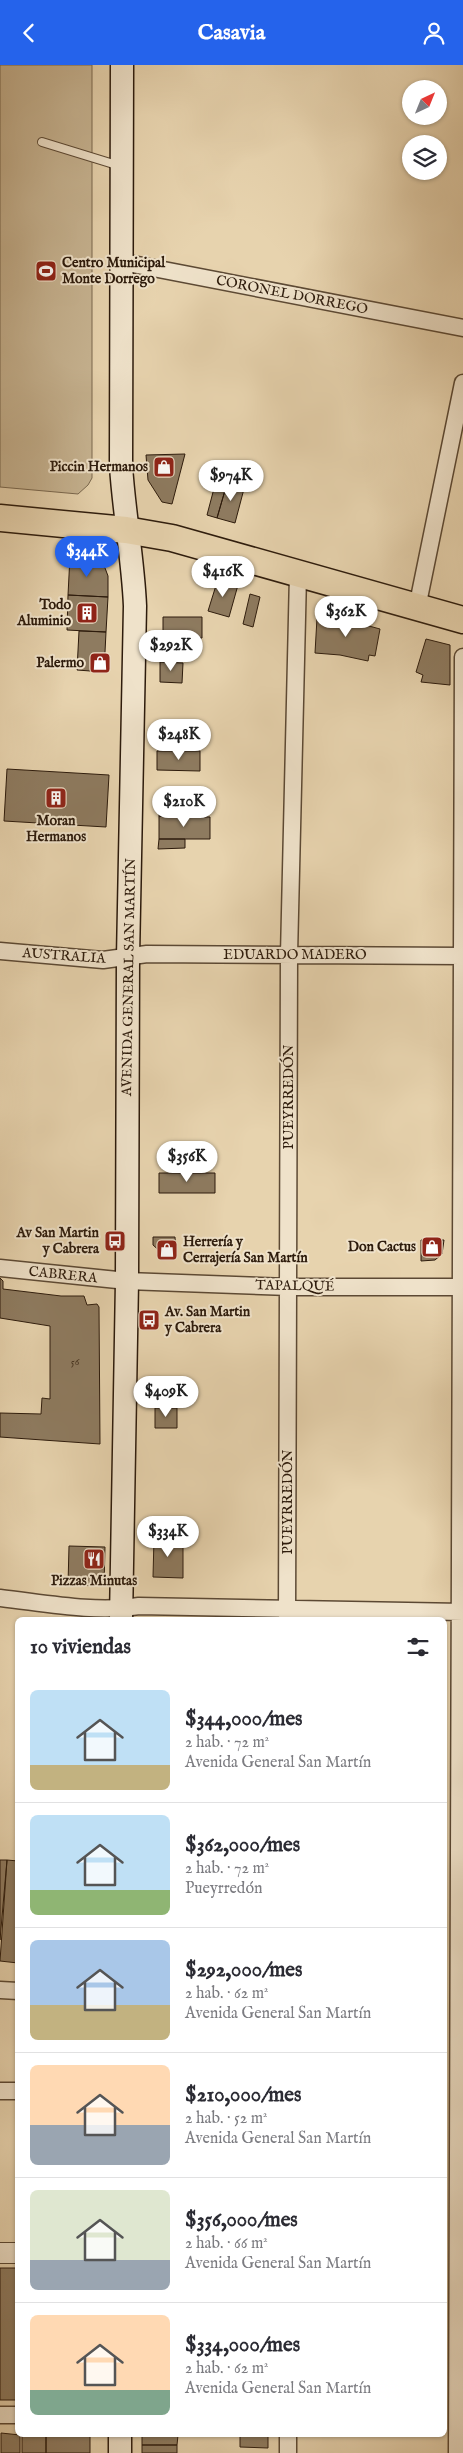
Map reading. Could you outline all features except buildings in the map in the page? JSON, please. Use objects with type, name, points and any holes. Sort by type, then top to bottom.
[{"type":"highway","points":[[0,518],[126,529],[172,538],[463,620]]},
{"type":"main road","name":"AVENIDA GENERAL SAN MARTÍN","points":[[121,1614],[127,1281],[128,957],[134,606],[133,572],[126,529],[122,466],[122,65]]},
{"type":"main road","points":[[120,2437],[120,2453]]},
{"type":"street","name":"CORONEL DORREGO","points":[[122,262],[463,328]]},
{"type":"street","points":[[417,608],[463,383]]},
{"type":"street","name":"PUEYRREDÓN","points":[[287,1615],[289,955],[298,575]]},
{"type":"street","points":[[458,2453],[455,2259],[455,1933],[461,1612],[463,657]]},
{"type":"street","name":"AUSTRALIA","points":[[0,951],[102,960],[128,957]]},
{"type":"street","name":"EDUARDO MADERO","points":[[128,957],[147,954],[462,956]]},
{"type":"street","name":"CABRERA","points":[[0,1268],[127,1281]]},
{"type":"street","name":"TAPALQUÉ","points":[[127,1281],[289,1287],[462,1287]]},
{"type":"street","points":[[0,1598],[121,1614],[138,1605],[287,1615],[461,1612]]},
{"type":"street","points":[[0,1990],[15,1991]]},
{"type":"street","points":[[0,2091],[15,2091]]},
{"type":"street","points":[[0,2253],[15,2253]]},
{"type":"street","points":[[0,2415],[15,2415]]},
{"type":"street","points":[[288,2437],[288,2453]]},
{"type":"lane","points":[[42,142],[122,166]]},
{"type":"shaded area","name":"Centro Municipal Monte Dorrego","points":[[0,65],[92,65],[92,478],[88,485],[78,494],[0,487]]},
{"type":"place","name":"Centro Municipal Monte Dorrego","points":[[46,271]]},
{"type":"place","name":"Piccin Hermanos","points":[[164,467]]},
{"type":"place","name":"Todo Aluminio","points":[[87,613]]},
{"type":"place","name":"Palermo","points":[[100,663]]},
{"type":"place","name":"Moran Hermanos","points":[[56,798]]},
{"type":"place","name":"Av San Martin y Cabrera","points":[[115,1241]]},
{"type":"place","name":"Don Cactus","points":[[432,1247]]},
{"type":"place","name":"Herrería y Cerrajería San Martín","points":[[167,1250]]},
{"type":"place","name":"Av. San Martin y Cabrera","points":[[149,1320]]},
{"type":"place","name":"Pizzas Minutas","points":[[94,1559]]}]
